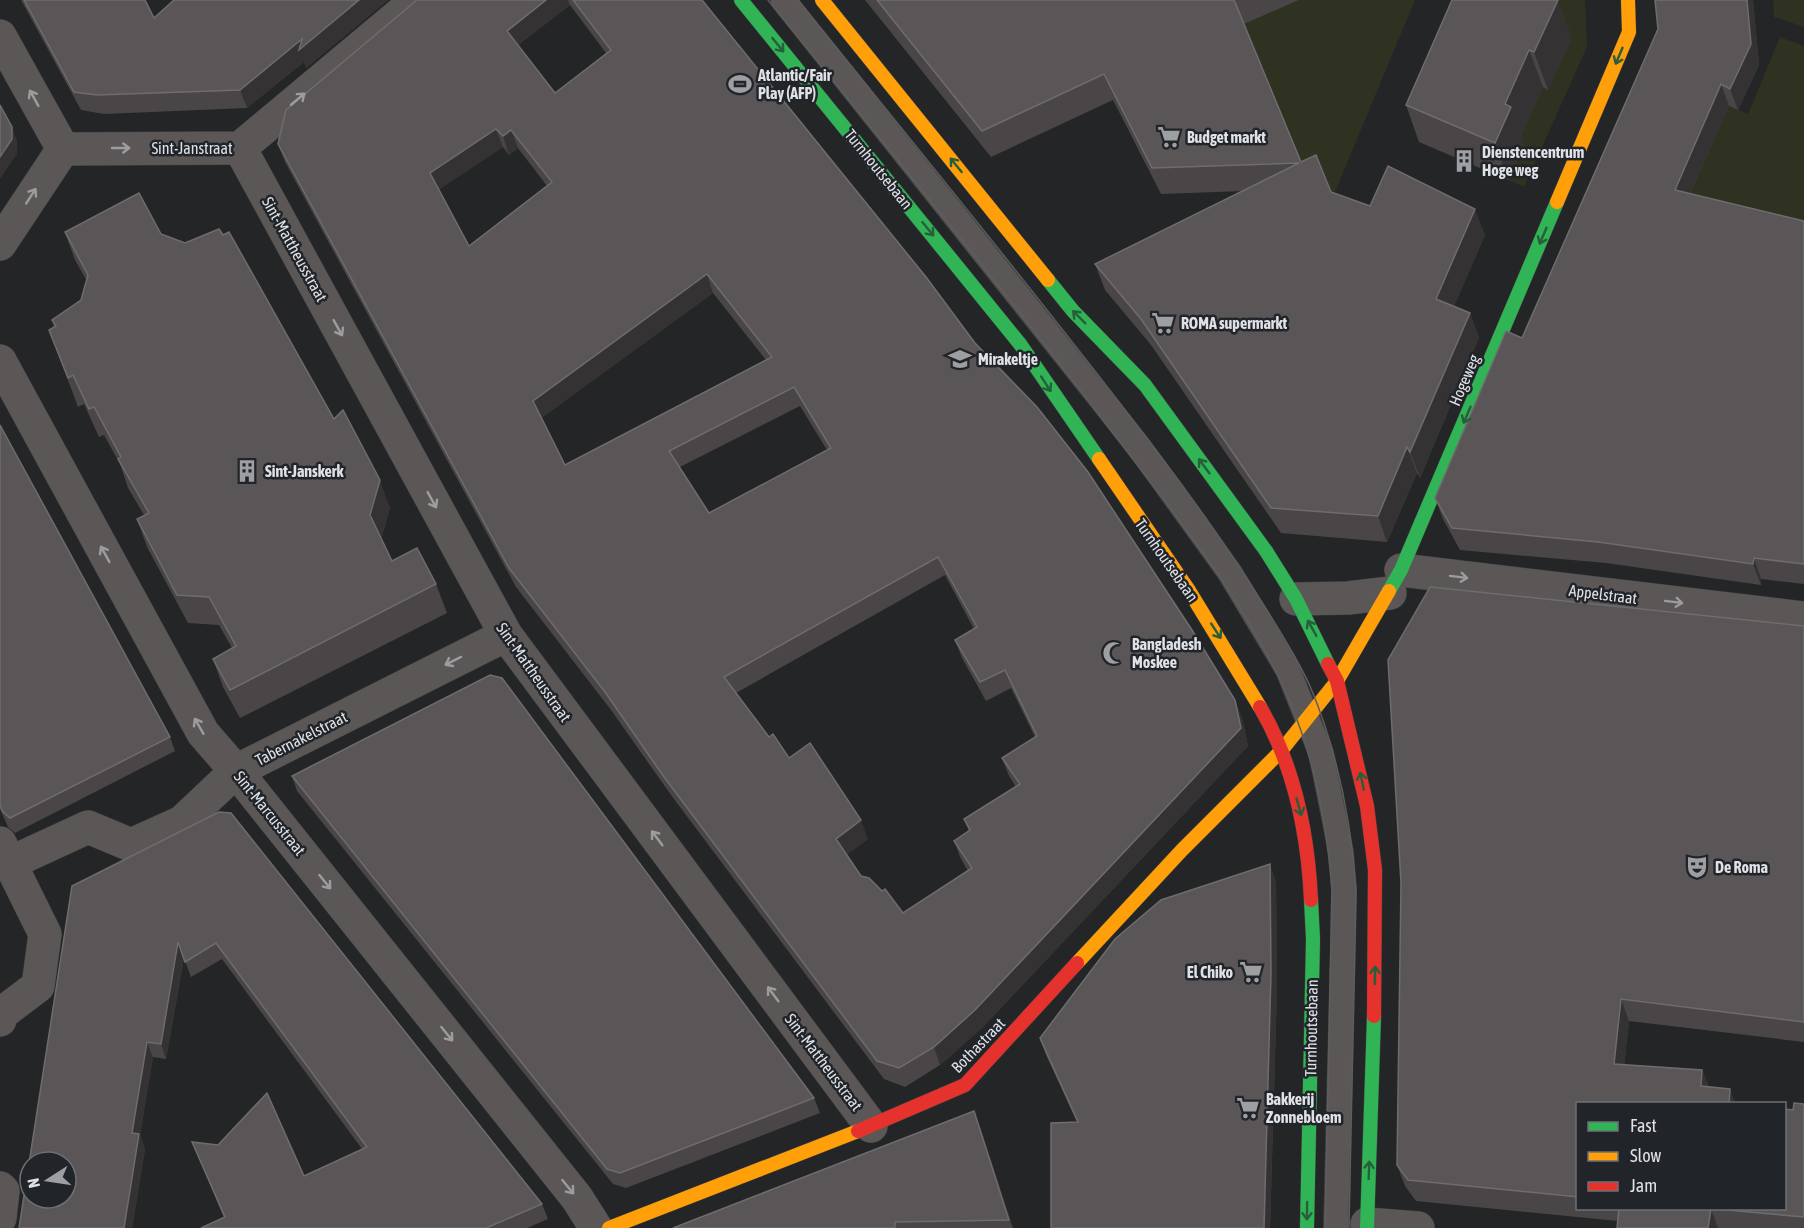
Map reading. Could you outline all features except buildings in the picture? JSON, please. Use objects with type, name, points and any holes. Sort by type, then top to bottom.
[{"type":"main road","name":"Turnhoutsebaan","points":[[741,0],[1020,344],[1229,652],[1266,717],[1281,751],[1306,836],[1311,881],[1313,939],[1307,1228]]},
{"type":"main road","points":[[822,0],[1073,311],[1144,385],[1236,509],[1296,599],[1337,681],[1367,806],[1375,870],[1375,975],[1357,1227]]},
{"type":"main road","name":"Hogeweg","points":[[1281,751],[1337,681],[1395,581],[1629,32],[1628,0]]},
{"type":"main road","name":"Bothastraat","points":[[609,1228],[871,1126],[965,1085],[1182,850],[1281,751]]},
{"type":"street","name":"Sint-Janstraat","points":[[63,149],[240,148],[417,0]]},
{"type":"street","points":[[0,36],[63,149],[0,243]]},
{"type":"street","name":"Sint-Mattheusstraat","points":[[240,148],[506,635],[871,1126]]},
{"type":"street","name":"Sint-Marcusstraat","points":[[0,361],[203,733],[236,771],[577,1198],[596,1228]]},
{"type":"street","points":[[1296,599],[1348,598],[1395,581]]},
{"type":"street","name":"Appelstraat","points":[[1395,581],[1804,618]]},
{"type":"street","name":"Tabernakelstraat","points":[[5,853],[88,827],[131,845],[182,822],[236,771],[506,635]]},
{"type":"street","points":[[0,1020],[1,1014],[38,986],[45,934],[5,853]]},
{"type":"street","points":[[0,1188],[3,1191],[0,1218]]},
{"type":"street","points":[[1357,1227],[1418,1228]]},
{"type":"lane","points":[[783,0],[1066,352],[1174,494],[1230,573],[1288,670],[1321,753],[1331,797],[1344,890],[1357,1227]]},
{"type":"green space","points":[[1299,0],[1415,0],[1332,199],[1310,188],[1242,25]]},
{"type":"green space","points":[[1487,0],[1585,0],[1587,47],[1524,187],[1508,180],[1524,145],[1518,142]]},
{"type":"green space","points":[[1773,0],[1804,0],[1804,27],[1774,17]]},
{"type":"green space","points":[[1780,37],[1804,46],[1804,239],[1669,242],[1729,106],[1748,114]]},
{"type":"tram line","points":[[768,0],[1031,327],[1188,532],[1234,597],[1273,666],[1290,702],[1313,771],[1327,842],[1332,890],[1325,1228]]},
{"type":"tram line","points":[[798,0],[1006,258],[1165,463],[1252,586],[1310,686],[1328,735],[1341,786],[1356,889],[1349,1228]]},
{"type":"traffic: fast","points":[[741,0],[1020,344],[1099,459]]},
{"type":"traffic: fast","points":[[1389,591],[1401,570],[1557,202]]},
{"type":"traffic: fast","points":[[1048,280],[1073,311],[1145,385],[1266,551],[1296,599],[1328,664]]},
{"type":"traffic: fast","points":[[1307,1228],[1313,939],[1311,900]]},
{"type":"traffic: fast","points":[[1367,1228],[1374,1016]]},
{"type":"traffic: slow","points":[[822,0],[1048,280]]},
{"type":"traffic: slow","points":[[1557,202],[1629,32],[1628,0]]},
{"type":"traffic: slow","points":[[1099,459],[1188,589],[1260,707]]},
{"type":"traffic: slow","points":[[1077,963],[1182,850],[1281,751],[1337,681],[1389,591]]},
{"type":"traffic: slow","points":[[609,1228],[858,1131]]},
{"type":"traffic: jam","points":[[1328,664],[1337,681],[1367,806],[1375,870],[1374,1016]]},
{"type":"traffic: jam","points":[[1260,707],[1282,752],[1297,800],[1307,850],[1311,900]]},
{"type":"traffic: jam","points":[[858,1131],[965,1085],[1077,963]]},
{"type":"place","name":"Atlantic/Fair Play (AFP)","points":[[740,84]]},
{"type":"place","name":"Budget markt","points":[[1169,137]]},
{"type":"place","name":"Dienstencentrum Hoge weg","points":[[1464,161]]},
{"type":"place","name":"ROMA supermarkt","points":[[1163,323]]},
{"type":"place","name":"Mirakeltje","points":[[960,359]]},
{"type":"place","name":"Sint-Janskerk","points":[[247,471]]},
{"type":"place","name":"Bangladesh Moskee","points":[[1114,653]]},
{"type":"place","name":"De Roma","points":[[1697,867]]},
{"type":"place","name":"El Chiko","points":[[1251,972]]},
{"type":"place","name":"Bakkerij Zonnebloem","points":[[1248,1108]]}]
